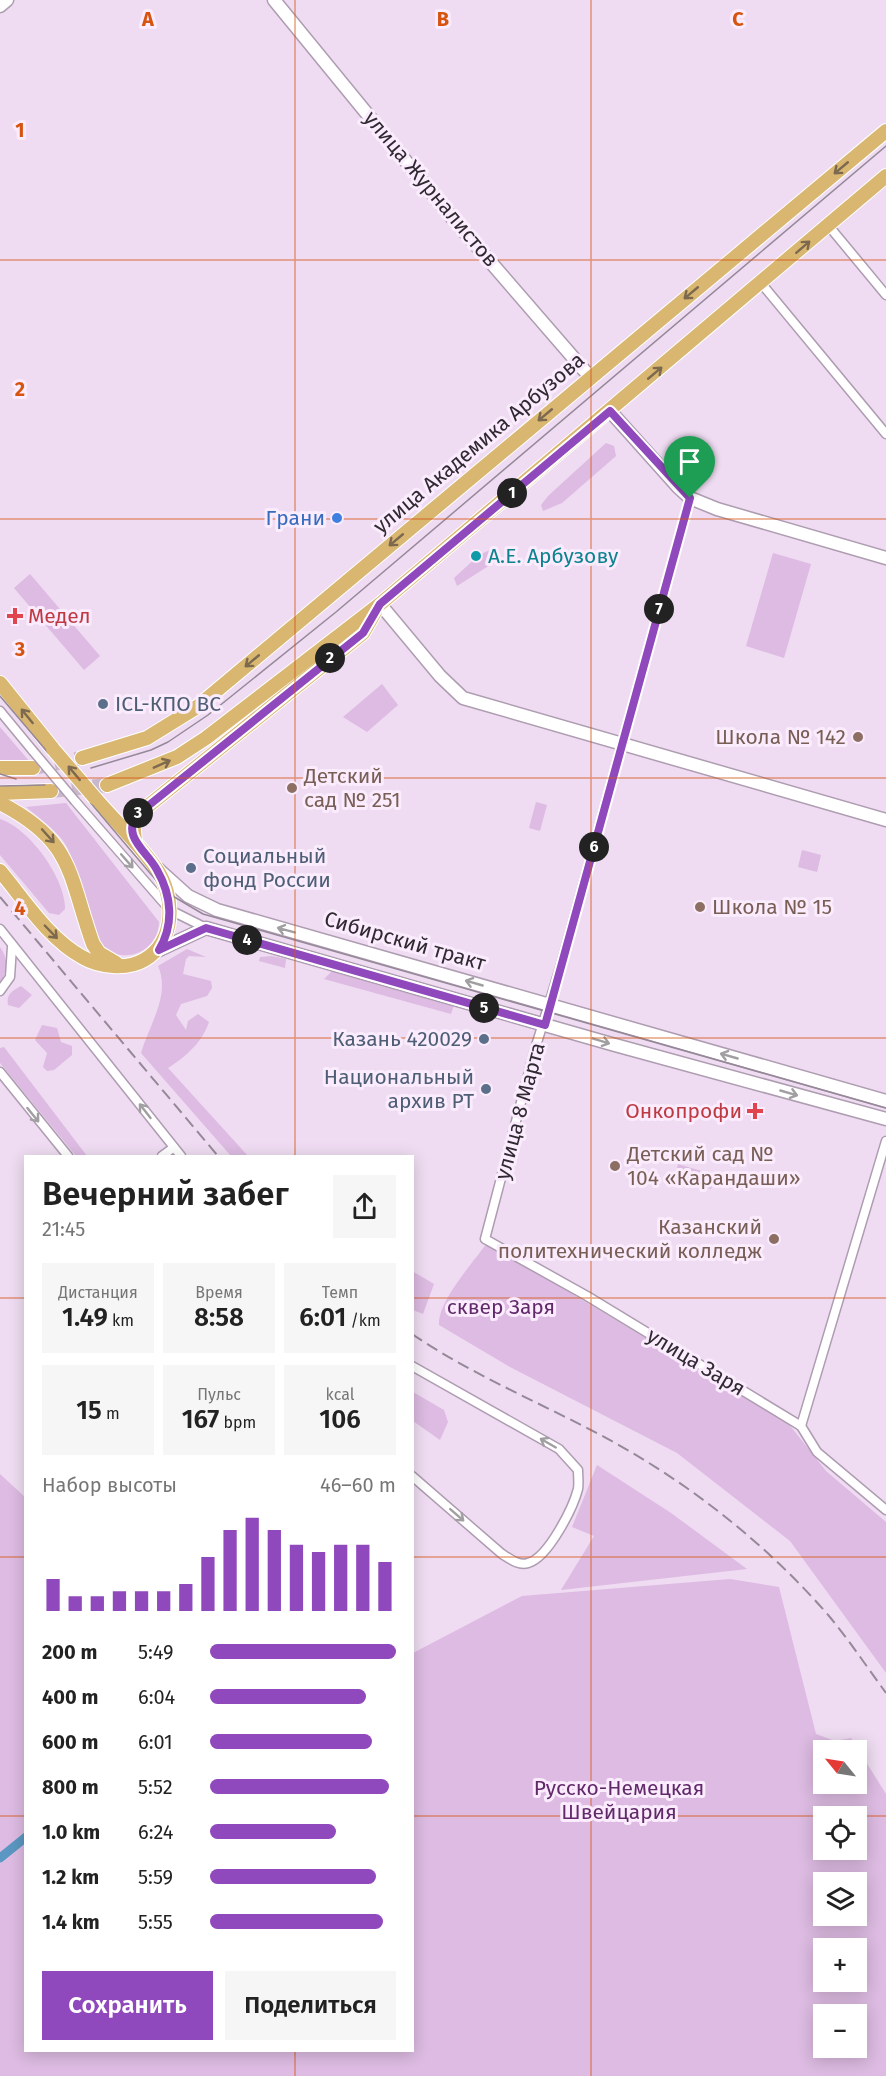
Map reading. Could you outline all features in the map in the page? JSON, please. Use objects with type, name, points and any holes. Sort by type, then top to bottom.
[{"type":"main road","points":[[0,6],[7,0]]},
{"type":"main road","name":"улица Журналистов","points":[[274,0],[449,214],[590,377]]},
{"type":"main road","name":"улица Академика Арбузова","points":[[82,758],[147,738],[197,707],[886,130]]},
{"type":"main road","points":[[107,785],[177,757],[380,604],[886,176]]},
{"type":"main road","points":[[610,411],[690,498],[717,509],[886,558]]},
{"type":"main road","points":[[380,604],[440,676],[463,698],[886,820]]},
{"type":"main road","points":[[136,844],[132,828],[133,820],[138,814],[363,633],[380,604]]},
{"type":"main road","name":"Сибирский тракт","points":[[0,683],[94,798],[157,869],[188,896],[217,910],[886,1101]]},
{"type":"main road","points":[[0,768],[33,768]]},
{"type":"main road","points":[[0,793],[51,792]]},
{"type":"main road","points":[[0,803],[42,829],[56,846],[68,862],[93,945],[109,960],[122,965]]},
{"type":"main road","points":[[157,869],[170,910],[169,929],[159,950]]},
{"type":"main road","points":[[0,871],[48,929],[68,948],[96,963],[122,965],[140,962],[159,950],[206,928]]},
{"type":"main road","name":"Сибирский тракт","points":[[206,928],[886,1119]]},
{"type":"street","points":[[828,225],[886,295]]},
{"type":"street","points":[[761,283],[886,434]]},
{"type":"street","name":"улица 8 Марта","points":[[485,1239],[690,498]]},
{"type":"street","name":"Сибирский тракт","points":[[0,711],[170,910],[206,928]]},
{"type":"street","points":[[0,929],[180,1155]]},
{"type":"street","points":[[0,991],[10,977],[12,946]]},
{"type":"street","points":[[0,1072],[68,1155]]},
{"type":"street","points":[[801,1426],[886,1141]]},
{"type":"street","points":[[163,1155],[173,1148]]},
{"type":"street","name":"улица Заря","points":[[485,1239],[587,1296],[801,1426],[817,1452],[886,1510]]},
{"type":"street","points":[[414,1367],[559,1449],[578,1470],[578,1488],[560,1531],[535,1560],[526,1564],[514,1562],[502,1554],[414,1478]]},
{"type":"green space","points":[[606,443],[614,446],[616,456],[562,503],[543,511],[541,505],[548,496]]},
{"type":"green space","points":[[492,549],[494,554],[490,565],[457,586],[454,578],[479,555]]},
{"type":"green space","points":[[773,553],[811,564],[784,658],[746,646]]},
{"type":"green space","points":[[30,574],[100,656],[84,670],[14,588]]},
{"type":"green space","points":[[382,684],[398,705],[367,732],[343,717]]},
{"type":"green space","points":[[0,727],[30,762],[0,763]]},
{"type":"green space","points":[[536,802],[547,805],[540,831],[529,828]]},
{"type":"green space","points":[[66,803],[159,922],[152,942],[137,953],[118,955],[99,945],[68,849],[55,831],[26,807]]},
{"type":"green space","points":[[0,819],[23,833],[44,856],[59,883],[63,897],[65,909],[59,915],[49,913],[0,855]]},
{"type":"green space","points":[[802,850],[821,855],[817,872],[798,867]]},
{"type":"green space","points":[[0,947],[5,956],[6,965],[0,984]]},
{"type":"green space","points":[[187,949],[206,957],[189,956],[186,959],[183,974],[211,981],[212,988],[207,996],[181,1004],[176,1015],[186,1030],[188,1021],[198,1014],[209,1022],[192,1049],[168,1068],[247,1155],[230,1155],[141,1053],[160,999],[162,988],[158,966]]},
{"type":"green space","points":[[272,956],[286,959],[285,968],[259,961],[260,957]]},
{"type":"green space","points":[[332,971],[454,1005],[451,1014],[324,979]]},
{"type":"green space","points":[[21,986],[32,995],[19,1008],[8,1005],[10,993]]},
{"type":"green space","points":[[42,1025],[57,1028],[61,1042],[72,1046],[72,1055],[54,1070],[47,1071],[43,1067],[47,1053],[35,1040]]},
{"type":"green space","points":[[4,1047],[86,1155],[75,1155],[0,1063],[0,1048]]},
{"type":"green space","points":[[678,1164],[715,1175],[711,1189],[674,1179]]},
{"type":"green space","name":"сквер Заря","points":[[487,1243],[788,1423],[826,1471],[886,1522],[886,1673],[790,1541],[677,1453],[510,1367],[439,1325],[440,1315],[450,1294]]},
{"type":"green space","points":[[414,1272],[434,1284],[423,1314],[414,1310]]},
{"type":"green space","points":[[414,1393],[444,1410],[448,1422],[440,1440],[414,1422]]},
{"type":"green space","points":[[597,1465],[671,1513],[747,1569],[561,1590],[594,1536],[572,1527]]},
{"type":"green space","name":"Русско-Немецкая Швейцария","points":[[0,1474],[24,1496],[24,2052],[414,2052],[414,1652],[522,1596],[730,1579],[779,1587],[816,1734],[832,1740],[813,1740],[813,1794],[867,1794],[867,1764],[886,1794],[886,2076],[0,2076]]},
{"type":"waterway","points":[[0,1858],[24,1839]]},
{"type":"tunnel","points":[[34,768],[82,758]]},
{"type":"tunnel","points":[[51,791],[107,785]]},
{"type":"tram line","points":[[91,768],[151,750],[168,742],[208,715],[336,612],[886,146]]},
{"type":"tram line","points":[[0,696],[166,892],[203,914],[886,1108]]},
{"type":"tram line","points":[[0,774],[16,779]]},
{"type":"tram line","points":[[0,786],[45,785]]},
{"type":"railway","points":[[0,897],[217,1155]]},
{"type":"railway","points":[[414,1335],[470,1369],[620,1446],[674,1479],[722,1514],[767,1552],[809,1594],[851,1644],[886,1693]]},
{"type":"place","name":"Грани","points":[[337,518]]},
{"type":"place","name":"А.Е. Арбузову","points":[[476,556]]},
{"type":"place","name":"Медел","points":[[15,616]]},
{"type":"place","name":"ICL-КПО ВС","points":[[103,704]]},
{"type":"place","name":"Школа № 142","points":[[858,737]]},
{"type":"place","name":"Детский сад № 251","points":[[292,788]]},
{"type":"place","name":"Социальный фонд России","points":[[191,868]]},
{"type":"place","name":"Школа № 15","points":[[700,907]]},
{"type":"place","name":"Казань 420029","points":[[484,1039]]},
{"type":"place","name":"Национальный архив РТ","points":[[486,1089]]},
{"type":"place","name":"Онкопрофи","points":[[755,1111]]},
{"type":"place","name":"Детский сад № 104 «Карандаши»","points":[[615,1166]]},
{"type":"place","name":"Казанский политехнический колледж","points":[[774,1239]]},
{"type":"route","points":[[610,411],[690,498],[545,1025],[206,928],[159,950],[169,929],[168,899],[157,869],[136,844],[132,828],[133,820],[277,700],[363,633],[380,604],[610,411]]}]
